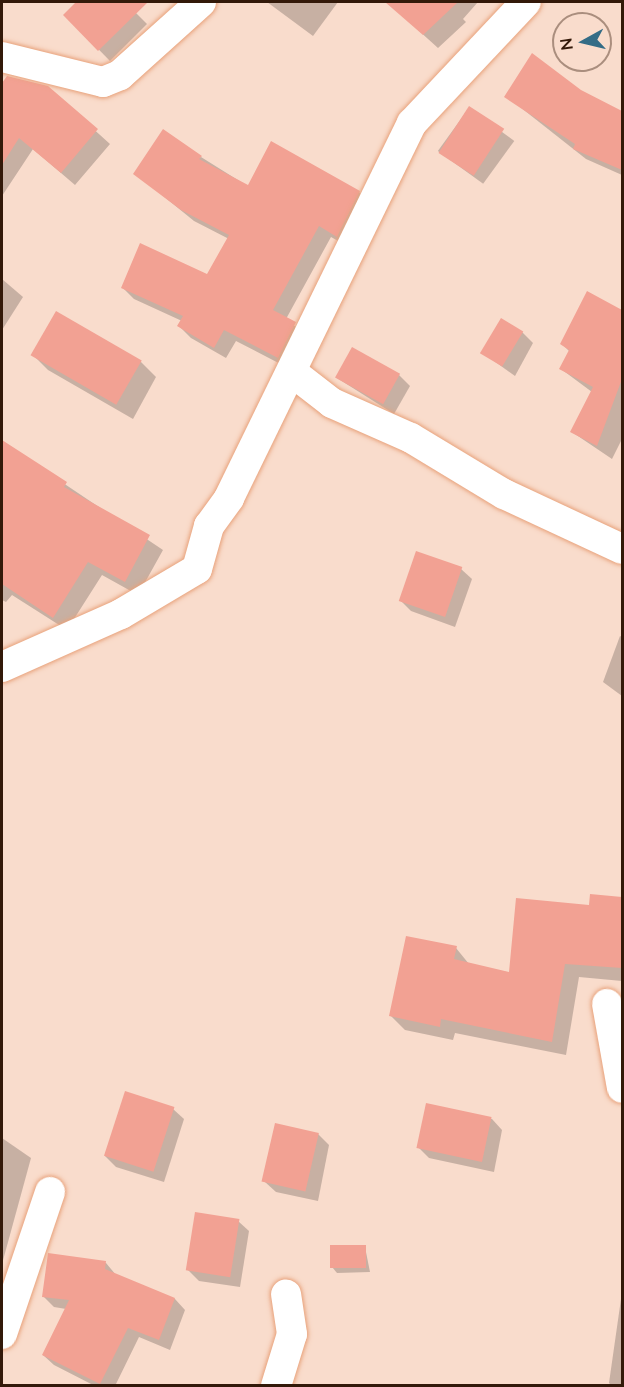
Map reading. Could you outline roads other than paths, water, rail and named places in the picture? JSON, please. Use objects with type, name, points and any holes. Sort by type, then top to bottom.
[{"type":"street","points":[[2,57],[104,82],[120,75],[201,2]]},
{"type":"street","points":[[2,667],[122,614],[197,569],[209,526],[230,498],[412,123],[526,2]]},
{"type":"street","points":[[292,372],[333,403],[411,438],[504,494],[622,549]]},
{"type":"street","points":[[608,1004],[622,1088]]},
{"type":"street","points":[[2,1334],[50,1192]]},
{"type":"street","points":[[276,1386],[292,1334],[286,1294]]}]
